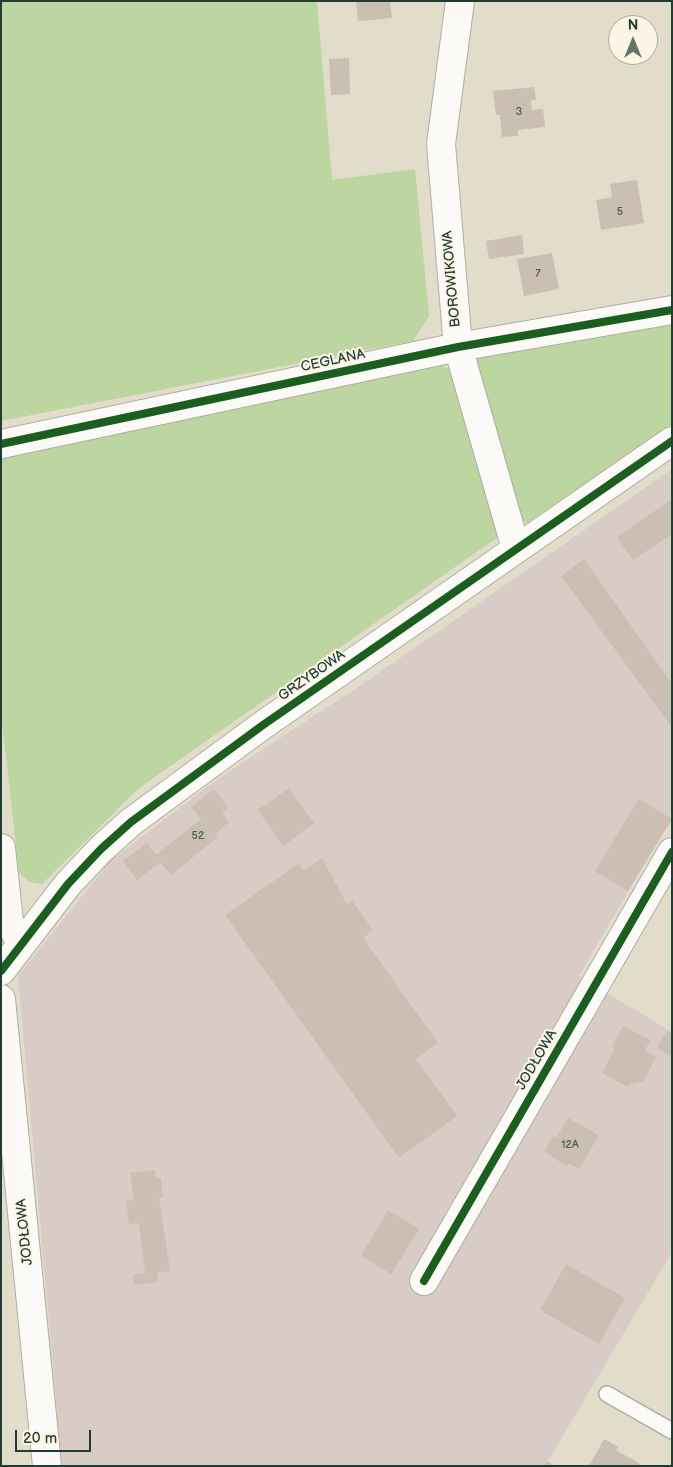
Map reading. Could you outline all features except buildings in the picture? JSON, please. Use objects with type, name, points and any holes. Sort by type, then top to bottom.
[{"type":"street","name":"BOROWIKOWA","points":[[460,1],[441,144],[458,347],[516,550]]},
{"type":"street","name":"CEGLANA","points":[[1,444],[458,347],[672,310]]},
{"type":"street","name":"GRZYBOWA","points":[[1,971],[68,884],[101,849],[131,822],[263,725],[672,441]]},
{"type":"street","points":[[1,848],[9,922],[22,944]]},
{"type":"street","name":"JODŁOWA","points":[[424,1281],[672,852]]},
{"type":"street","name":"JODŁOWA","points":[[1,998],[47,1466]]},
{"type":"lane","points":[[607,1394],[672,1431]]},
{"type":"shaded area","points":[[672,469],[672,816],[579,976],[672,1032],[672,1252],[545,1466],[62,1466],[18,976],[110,861],[219,778],[364,683]]},
{"type":"green space","points":[[1,1],[317,1],[332,180],[415,169],[429,316],[413,341],[1,421]]},
{"type":"green space","points":[[672,320],[672,424],[527,523],[514,516],[471,360],[477,352]]},
{"type":"green space","points":[[435,363],[456,372],[499,527],[498,537],[139,788],[42,884],[29,882],[19,873],[1,713],[1,450]]},
{"type":"cycle path","points":[[1,444],[458,347],[672,310]]},
{"type":"cycle path","points":[[1,971],[68,884],[101,849],[131,822],[263,725],[672,441]]},
{"type":"cycle path","points":[[424,1281],[672,852]]}]
